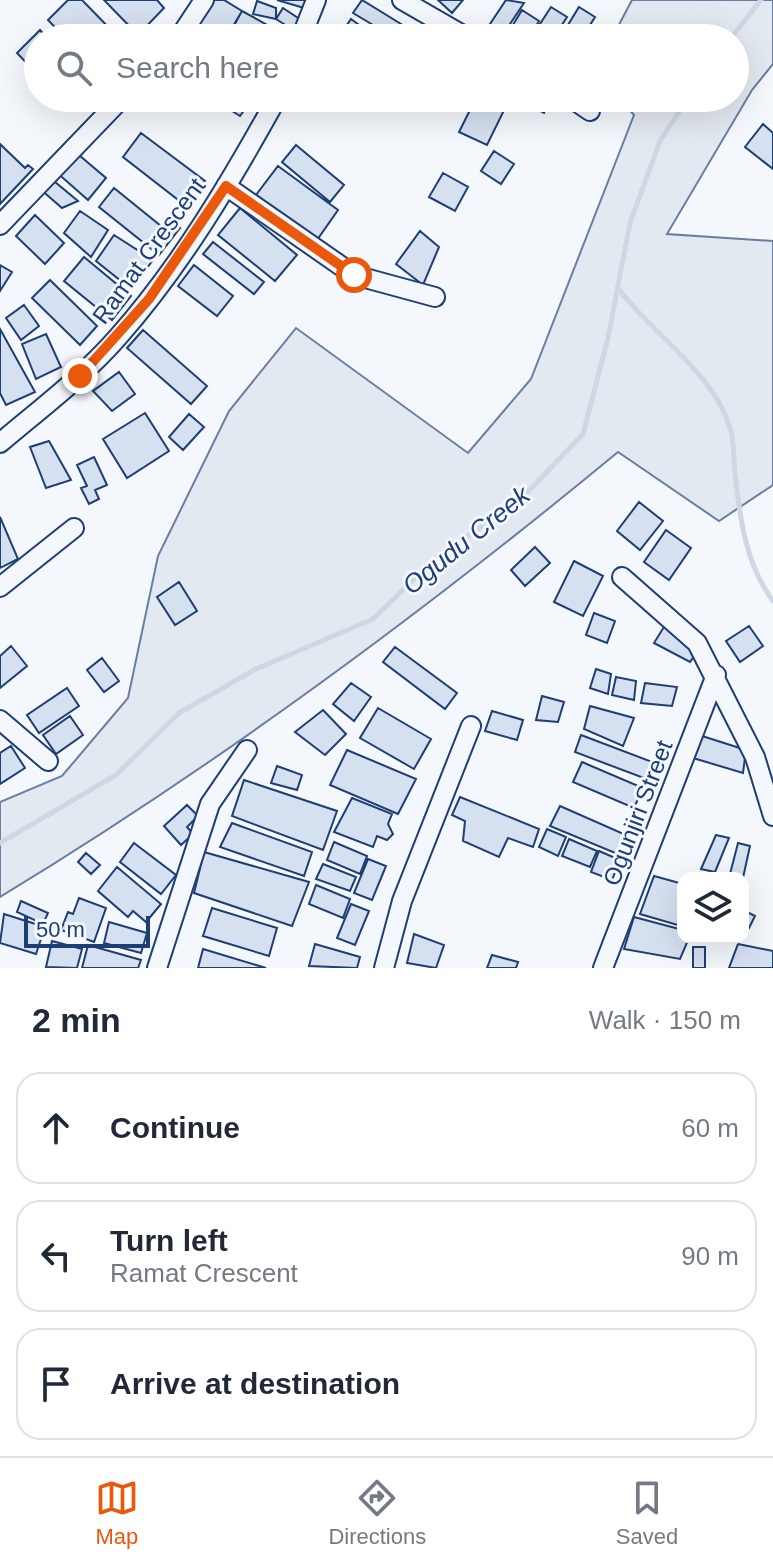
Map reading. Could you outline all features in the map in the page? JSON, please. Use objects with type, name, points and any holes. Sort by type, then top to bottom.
[{"type":"street","points":[[188,24],[204,0]]},
{"type":"street","points":[[307,24],[316,0]]},
{"type":"street","points":[[402,0],[444,24]]},
{"type":"street","points":[[0,225],[109,112]]},
{"type":"street","name":"Ramat Crescent","points":[[0,443],[80,376],[149,299],[226,186],[269,112]]},
{"type":"street","points":[[226,186],[354,275],[435,297]]},
{"type":"street","points":[[0,587],[74,528]]},
{"type":"street","points":[[622,577],[697,643],[716,675],[755,757],[773,816]]},
{"type":"street","name":"Ogunjiri Street","points":[[603,968],[716,675]]},
{"type":"street","points":[[0,720],[48,761]]},
{"type":"street","points":[[384,968],[402,901],[471,726]]},
{"type":"street","points":[[157,968],[210,804],[247,750]]},
{"type":"shaded area","points":[[632,0],[773,0],[773,64],[749,95],[749,24],[619,24]]},
{"type":"shaded area","points":[[631,112],[739,112],[667,234],[773,241],[773,485],[719,521],[618,452],[470,571],[317,686],[160,795],[0,897],[0,802],[62,776],[128,698],[158,556],[229,411],[296,328],[468,453],[531,379],[634,115]]},
{"type":"building","points":[[68,0],[82,0],[105,24],[52,24],[48,20]]},
{"type":"building","points":[[104,0],[157,0],[164,8],[149,24],[127,24]]},
{"type":"building","points":[[213,0],[224,0],[242,11],[234,24],[199,24]]},
{"type":"building","points":[[277,0],[306,0],[304,8]]},
{"type":"building","points":[[362,0],[401,24],[371,24],[353,13]]},
{"type":"building","points":[[438,0],[463,0],[452,13]]},
{"type":"building","points":[[506,0],[524,3],[510,24],[490,24]]},
{"type":"building","points":[[257,1],[276,8],[276,19],[253,14]]},
{"type":"building","points":[[551,7],[567,17],[562,24],[540,24]]},
{"type":"building","points":[[579,7],[595,17],[591,24],[569,24]]},
{"type":"building","points":[[283,8],[301,20],[300,24],[284,24],[276,19]]},
{"type":"building","points":[[522,10],[539,21],[537,24],[514,24]]},
{"type":"building","points":[[242,11],[266,24],[235,24]]},
{"type":"building","points":[[24,46],[24,60],[17,53]]},
{"type":"building","points":[[469,112],[503,112],[487,145],[459,132]]},
{"type":"building","points":[[763,124],[773,133],[773,169],[745,147]]},
{"type":"building","points":[[141,133],[205,181],[186,206],[123,157]]},
{"type":"building","points":[[0,144],[25,168],[28,165],[33,169],[0,204]]},
{"type":"building","points":[[296,145],[344,185],[330,202],[282,162]]},
{"type":"building","points":[[73,150],[106,178],[88,200],[55,171]]},
{"type":"building","points":[[494,151],[514,164],[501,184],[481,171]]},
{"type":"building","points":[[278,166],[338,210],[317,240],[256,195]]},
{"type":"building","points":[[443,173],[468,187],[455,211],[429,197]]},
{"type":"building","points":[[49,177],[78,201],[62,208],[39,188]]},
{"type":"building","points":[[114,188],[166,230],[172,223],[180,228],[159,255],[99,207]]},
{"type":"building","points":[[240,208],[297,255],[275,281],[218,235]]},
{"type":"building","points":[[80,211],[108,230],[91,257],[64,233]]},
{"type":"building","points":[[35,215],[64,243],[45,264],[16,236]]},
{"type":"building","points":[[420,231],[439,247],[423,285],[396,264]]},
{"type":"building","points":[[114,235],[153,260],[131,289],[96,261]]},
{"type":"building","points":[[213,242],[264,282],[254,294],[203,254]]},
{"type":"building","points":[[84,257],[131,296],[112,320],[64,281]]},
{"type":"building","points":[[0,265],[12,272],[0,291]]},
{"type":"building","points":[[194,265],[233,296],[217,316],[178,286]]},
{"type":"building","points":[[50,280],[97,326],[80,345],[32,298]]},
{"type":"building","points":[[24,305],[39,326],[21,340],[6,318]]},
{"type":"building","points":[[0,329],[35,392],[6,405],[0,393]]},
{"type":"building","points":[[143,330],[207,386],[191,404],[127,348]]},
{"type":"building","points":[[46,334],[61,367],[36,379],[22,344]]},
{"type":"building","points":[[119,372],[135,394],[112,411],[93,391]]},
{"type":"building","points":[[145,413],[169,451],[127,478],[103,439]]},
{"type":"building","points":[[189,414],[204,427],[183,450],[169,437]]},
{"type":"building","points":[[49,441],[71,480],[46,488],[30,447]]},
{"type":"building","points":[[94,457],[107,485],[95,490],[99,499],[89,504],[81,488],[87,486],[77,465]]},
{"type":"building","points":[[639,502],[663,521],[640,550],[617,531]]},
{"type":"building","points":[[0,517],[18,559],[0,568]]},
{"type":"building","points":[[666,530],[691,548],[669,580],[644,562]]},
{"type":"building","points":[[535,547],[550,563],[525,586],[511,570]]},
{"type":"building","points":[[574,561],[603,576],[583,616],[554,602]]},
{"type":"building","points":[[179,582],[197,611],[175,625],[157,597]]},
{"type":"building","points":[[594,613],[615,621],[607,643],[586,635]]},
{"type":"building","points":[[667,622],[697,652],[690,662],[654,643]]},
{"type":"building","points":[[749,626],[763,646],[740,662],[726,641]]},
{"type":"building","points":[[11,646],[27,666],[0,688],[0,656]]},
{"type":"building","points":[[395,647],[457,693],[445,709],[383,662]]},
{"type":"building","points":[[102,658],[119,681],[104,692],[87,670]]},
{"type":"building","points":[[596,669],[611,674],[608,694],[590,688]]},
{"type":"building","points":[[616,677],[636,681],[634,700],[612,695]]},
{"type":"building","points":[[351,683],[371,697],[354,721],[333,704]]},
{"type":"building","points":[[645,683],[677,687],[672,706],[641,703]]},
{"type":"building","points":[[67,688],[79,706],[39,733],[27,715]]},
{"type":"building","points":[[542,696],[564,702],[558,722],[536,720]]},
{"type":"building","points":[[590,706],[634,718],[623,746],[584,729]]},
{"type":"building","points":[[378,708],[431,739],[414,769],[360,738]]},
{"type":"building","points":[[323,710],[346,734],[325,755],[295,732]]},
{"type":"building","points":[[492,711],[523,720],[517,740],[485,731]]},
{"type":"building","points":[[70,716],[83,735],[56,754],[43,735]]},
{"type":"building","points":[[581,735],[655,763],[649,780],[575,752]]},
{"type":"building","points":[[699,735],[746,750],[743,773],[693,758]]},
{"type":"building","points":[[11,746],[25,768],[0,784],[0,753]]},
{"type":"building","points":[[347,750],[416,779],[398,814],[330,785]]},
{"type":"building","points":[[582,762],[643,788],[634,808],[573,782]]},
{"type":"building","points":[[277,766],[302,775],[297,790],[271,783]]},
{"type":"building","points":[[244,780],[337,811],[323,850],[232,816]]},
{"type":"building","points":[[460,797],[539,829],[533,847],[508,838],[499,857],[463,841],[465,821],[452,815]]},
{"type":"building","points":[[352,798],[392,814],[388,824],[393,834],[387,840],[377,836],[373,847],[334,832]]},
{"type":"building","points":[[187,805],[198,816],[187,827],[193,834],[181,845],[164,826]]},
{"type":"building","points":[[560,806],[626,835],[620,855],[550,826]]},
{"type":"building","points":[[232,823],[312,852],[304,876],[220,847]]},
{"type":"building","points":[[547,829],[566,837],[558,856],[539,847]]},
{"type":"building","points":[[716,835],[729,838],[715,872],[701,869]]},
{"type":"building","points":[[569,839],[597,851],[590,867],[562,856]]},
{"type":"building","points":[[334,842],[367,856],[360,874],[327,860]]},
{"type":"building","points":[[134,843],[176,875],[161,894],[120,862]]},
{"type":"building","points":[[738,843],[750,846],[744,872],[731,872]]},
{"type":"building","points":[[599,851],[620,860],[612,880],[591,872]]},
{"type":"building","points":[[204,852],[309,882],[292,926],[194,893]]},
{"type":"building","points":[[86,853],[100,865],[91,874],[78,862]]},
{"type":"building","points":[[368,859],[386,866],[372,900],[354,893]]},
{"type":"building","points":[[323,864],[356,877],[350,891],[316,879]]},
{"type":"building","points":[[117,867],[161,904],[146,922],[133,911],[128,917],[98,891]]},
{"type":"building","points":[[654,876],[677,882],[677,925],[640,914]]},
{"type":"building","points":[[316,885],[350,899],[343,918],[309,904]]},
{"type":"building","points":[[79,898],[106,908],[94,942],[61,930],[68,912],[73,914]]},
{"type":"building","points":[[21,901],[48,913],[43,924],[17,912]]},
{"type":"building","points":[[351,904],[369,911],[355,945],[337,938]]},
{"type":"building","points":[[212,908],[277,928],[269,956],[203,936]]},
{"type":"building","points":[[749,913],[755,916],[749,928]]},
{"type":"building","points":[[4,914],[45,927],[36,954],[0,943]]},
{"type":"building","points":[[634,917],[677,928],[677,944],[686,944],[680,959],[624,949]]},
{"type":"building","points":[[109,922],[147,933],[141,953],[104,943]]},
{"type":"building","points":[[414,934],[444,945],[436,968],[407,963]]},
{"type":"building","points":[[52,941],[82,949],[77,968],[46,967]]},
{"type":"building","points":[[315,944],[360,957],[357,968],[309,966]]},
{"type":"building","points":[[738,944],[773,951],[773,968],[729,968]]},
{"type":"building","points":[[88,945],[141,960],[138,968],[82,968]]},
{"type":"building","points":[[693,947],[705,947],[705,968],[693,968]]},
{"type":"building","points":[[203,949],[266,968],[198,968]]},
{"type":"building","points":[[492,955],[518,962],[516,968],[487,968]]},
{"type":"waterway","name":"Ogudu Creek","points":[[742,24],[761,0]]},
{"type":"waterway","name":"Ogudu Creek","points":[[0,843],[116,775],[179,713],[256,669],[373,619],[437,557],[521,499],[583,434],[608,338],[630,223],[660,141],[679,112]]},
{"type":"waterway","points":[[618,288],[697,372],[723,410],[732,436],[737,491],[750,557],[773,601]]},
{"type":"route","points":[[80,376],[149,299],[226,186],[354,275]]}]
